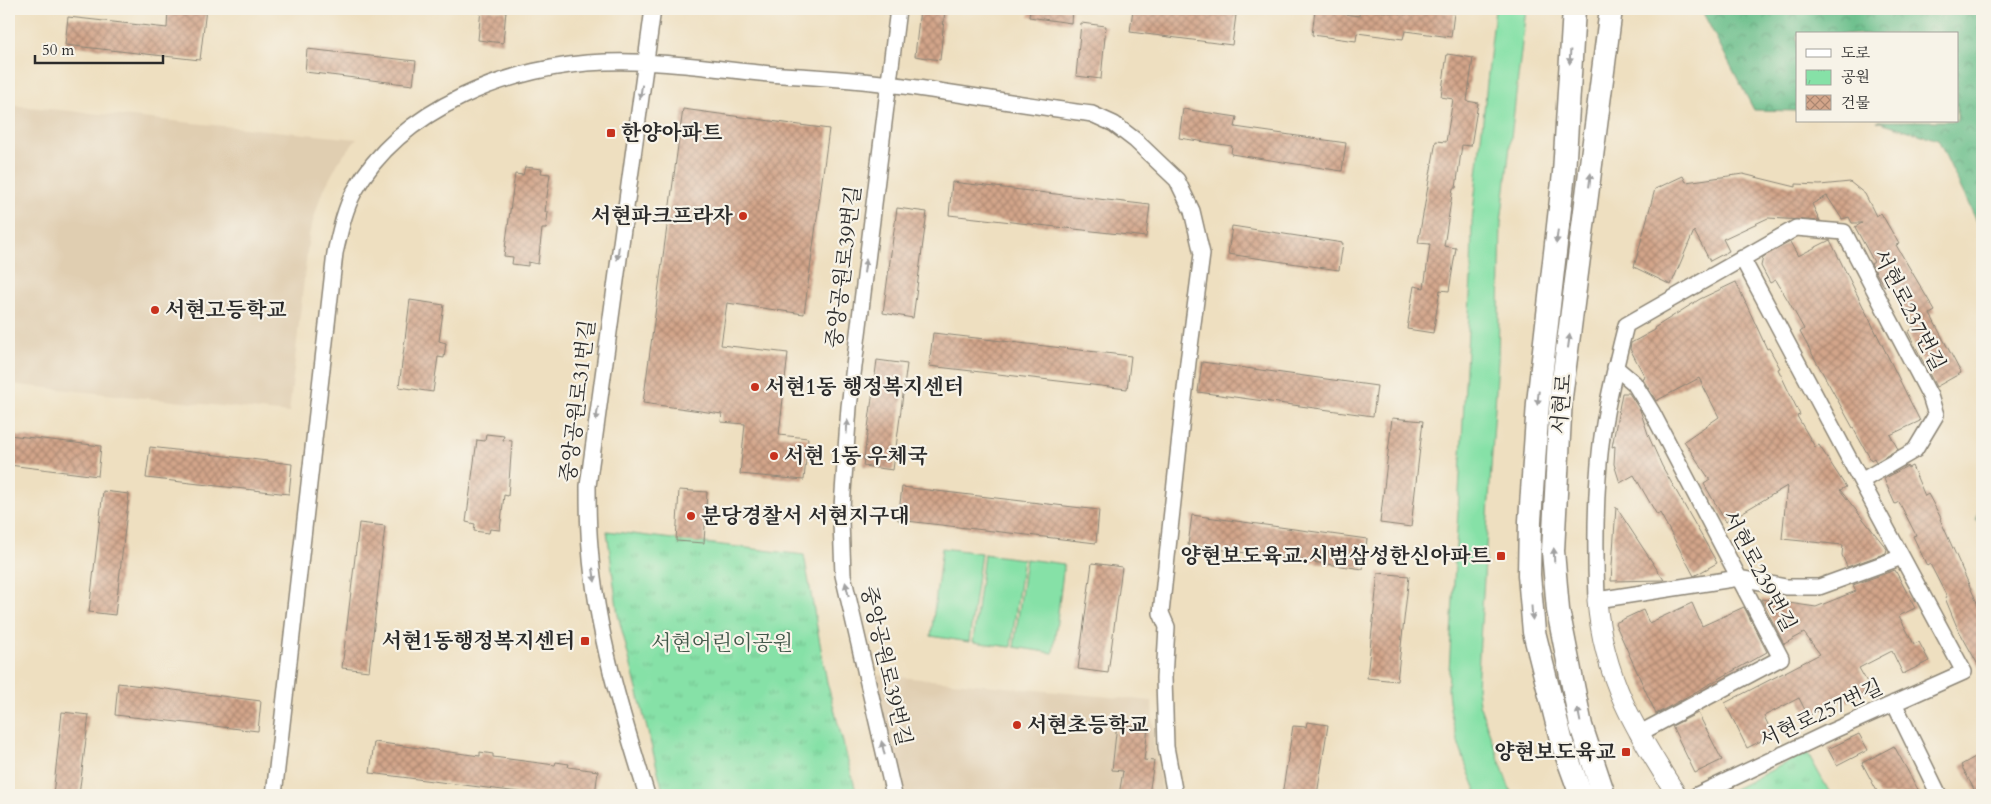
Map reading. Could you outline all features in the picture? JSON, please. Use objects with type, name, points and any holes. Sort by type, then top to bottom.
[{"type":"main road","name":"서현로","points":[[1604,795],[1581,726],[1558,610],[1553,552],[1561,398],[1611,9]]},
{"type":"main road","name":"서현로","points":[[1571,12],[1564,174],[1538,403],[1530,520],[1529,575],[1534,632],[1562,742],[1581,795]]},
{"type":"street","name":"중앙공원로31번길","points":[[647,795],[616,686],[600,618],[590,548],[588,486],[653,9]]},
{"type":"street","name":"중앙공원로39번길","points":[[894,795],[844,575],[841,521],[850,397],[898,9]]},
{"type":"street","points":[[274,795],[335,253],[346,210],[354,192],[367,172],[388,148],[417,124],[466,94],[542,69],[604,62],[645,62],[890,84],[1092,114],[1114,124],[1156,159],[1177,180],[1192,211],[1202,254],[1161,613],[1168,627],[1164,678],[1166,747],[1175,795]]},
{"type":"street","name":"서현로237번길","points":[[1615,367],[1626,325],[1796,228],[1844,232],[1930,396],[1936,415],[1916,450],[1861,481]]},
{"type":"street","points":[[1596,600],[1738,578],[1786,586],[1819,587],[1902,557],[1742,258]]},
{"type":"street","points":[[1615,367],[1601,444],[1596,523],[1596,600],[1610,673],[1638,734],[1677,795]]},
{"type":"street","name":"서현로239번길","points":[[1615,367],[1634,383],[1652,412],[1781,658],[1638,734]]},
{"type":"street","name":"서현로257번길","points":[[1697,795],[1964,672],[1902,557]]},
{"type":"street","points":[[1894,703],[1939,795]]},
{"type":"shaded area","name":"서현고등학교","points":[[9,105],[357,139],[339,161],[321,195],[309,235],[289,413],[9,384]]},
{"type":"shaded area","name":"서현초등학교","points":[[868,674],[1152,701],[1154,748],[1163,795],[897,795]]},
{"type":"green space","points":[[1495,9],[1526,9],[1501,223],[1498,360],[1477,687],[1479,704],[1512,795],[1478,795],[1455,730],[1448,689],[1471,278],[1472,221]]},
{"type":"green space","points":[[1701,9],[1982,9],[1982,232],[1938,140],[1880,122],[1958,122],[1958,32],[1796,32],[1796,111],[1754,110]]},
{"type":"green space","points":[[1982,497],[1982,526],[1976,520]]},
{"type":"green space","name":"서현어린이공원","points":[[607,531],[804,555],[827,682],[857,795],[664,795],[618,615]]},
{"type":"green space","points":[[942,548],[981,553],[969,642],[931,636]]},
{"type":"green space","points":[[984,554],[1023,559],[1011,647],[973,642]]},
{"type":"green space","points":[[1026,559],[1064,564],[1053,653],[1014,647]]},
{"type":"green space","points":[[1807,752],[1831,795],[1727,795],[1729,792]]},
{"type":"building","points":[[168,9],[206,9],[200,60],[65,45],[68,17],[167,28]]},
{"type":"building","points":[[481,9],[506,11],[503,43],[478,40]]},
{"type":"building","points":[[920,9],[945,9],[940,60],[915,56]]},
{"type":"building","points":[[1030,9],[1072,9],[1071,23],[1029,17]]},
{"type":"building","points":[[1133,9],[1191,9],[1236,15],[1232,45],[1130,32]]},
{"type":"building","points":[[1360,9],[1407,14],[1407,9],[1454,13],[1451,37],[1405,31],[1403,39],[1357,33],[1356,41],[1312,35],[1315,10],[1359,16]]},
{"type":"building","points":[[1081,23],[1106,26],[1101,79],[1076,76]]},
{"type":"building","points":[[307,49],[416,61],[413,85],[305,72]]},
{"type":"building","points":[[1447,54],[1473,58],[1467,101],[1478,103],[1471,146],[1462,145],[1456,188],[1453,188],[1444,246],[1456,248],[1449,291],[1440,290],[1433,333],[1407,329],[1414,286],[1424,288],[1430,244],[1418,243],[1436,141],[1446,142],[1453,99],[1441,97]]},
{"type":"building","name":"서현파크프라자","points":[[683,109],[829,129],[804,314],[727,303],[721,345],[788,353],[779,435],[808,438],[804,480],[740,474],[745,424],[721,422],[722,414],[643,403]]},
{"type":"building","points":[[1183,109],[1237,117],[1235,127],[1346,143],[1342,171],[1231,154],[1232,146],[1179,138]]},
{"type":"building","points":[[525,167],[542,169],[541,173],[550,174],[545,212],[548,212],[546,229],[542,229],[538,264],[528,262],[528,266],[512,264],[513,257],[504,256],[515,174],[523,175]]},
{"type":"building","points":[[1743,174],[1796,187],[1796,184],[1820,185],[1850,182],[1865,194],[1876,216],[1881,213],[1899,244],[1896,245],[1935,311],[1930,314],[1961,373],[1936,387],[1908,332],[1914,328],[1889,283],[1884,286],[1871,264],[1874,262],[1855,227],[1862,223],[1852,223],[1849,217],[1842,219],[1827,196],[1812,204],[1820,221],[1768,218],[1723,239],[1729,251],[1710,261],[1694,231],[1671,285],[1634,267],[1655,189],[1683,176],[1686,182]]},
{"type":"building","points":[[952,182],[1150,205],[1146,237],[949,215]]},
{"type":"building","points":[[897,208],[927,212],[913,318],[883,313]]},
{"type":"building","points":[[1232,226],[1343,243],[1339,270],[1228,254]]},
{"type":"building","points":[[1830,240],[1920,421],[1890,435],[1898,449],[1876,462],[1874,458],[1871,460],[1800,332],[1804,329],[1789,302],[1776,280],[1770,283],[1761,266],[1763,257],[1790,242],[1798,256]]},
{"type":"building","points":[[1736,282],[1767,349],[1769,348],[1780,368],[1778,369],[1800,415],[1797,416],[1815,447],[1819,445],[1846,487],[1840,490],[1887,549],[1886,553],[1847,567],[1842,555],[1843,545],[1782,539],[1787,486],[1726,522],[1704,484],[1710,480],[1684,441],[1719,417],[1699,378],[1656,401],[1642,378],[1645,377],[1630,349],[1631,343],[1655,330],[1654,328],[1700,299]]},
{"type":"building","points":[[410,300],[444,305],[439,341],[446,343],[444,358],[438,357],[433,392],[399,387]]},
{"type":"building","points":[[933,333],[1131,356],[1127,389],[929,366]]},
{"type":"building","points":[[877,360],[907,364],[893,470],[863,466]]},
{"type":"building","points":[[1202,362],[1377,386],[1373,416],[1198,392]]},
{"type":"building","points":[[1622,393],[1629,393],[1640,410],[1662,466],[1717,563],[1694,576],[1660,513],[1657,515],[1634,475],[1620,483],[1614,464],[1615,446],[1612,447]]},
{"type":"building","points":[[1392,418],[1423,421],[1411,527],[1380,523]]},
{"type":"building","points":[[486,434],[504,436],[503,440],[512,441],[508,496],[504,495],[500,530],[490,529],[489,533],[474,531],[475,524],[466,522],[477,440],[485,441]]},
{"type":"building","points":[[9,435],[101,446],[98,476],[9,465]]},
{"type":"building","points":[[150,447],[292,464],[289,494],[146,478]]},
{"type":"building","points":[[1907,466],[1908,468],[1912,466],[1925,496],[1928,494],[1941,518],[1982,614],[1982,672],[1957,627],[1945,598],[1947,597],[1930,564],[1927,566],[1913,536],[1916,535],[1899,502],[1895,504],[1884,479]]},
{"type":"building","points":[[902,487],[1099,510],[1096,543],[898,520]]},
{"type":"building","name":"분당경찰서 서현지구대","points":[[679,490],[707,492],[704,543],[676,541]]},
{"type":"building","points":[[103,491],[129,494],[115,615],[89,612]]},
{"type":"building","points":[[1616,507],[1664,580],[1611,581]]},
{"type":"building","points":[[1192,515],[1367,539],[1363,569],[1188,545]]},
{"type":"building","points":[[359,523],[385,526],[369,671],[342,668]]},
{"type":"building","points":[[1092,563],[1122,567],[1108,673],[1078,669]]},
{"type":"building","points":[[1895,570],[1915,608],[1899,616],[1914,644],[1919,642],[1929,661],[1903,674],[1892,651],[1859,668],[1871,689],[1848,702],[1845,697],[1808,716],[1799,698],[1764,716],[1773,735],[1747,748],[1725,703],[1820,654],[1804,633],[1784,644],[1761,599],[1816,607],[1856,591],[1853,585]]},
{"type":"building","points":[[1378,573],[1409,576],[1397,681],[1367,678]]},
{"type":"building","points":[[1692,603],[1702,626],[1744,607],[1767,652],[1656,714],[1615,623],[1643,610],[1649,623]]},
{"type":"building","points":[[118,683],[261,701],[258,731],[115,715]]},
{"type":"building","points":[[62,712],[89,715],[79,795],[53,795]]},
{"type":"building","points":[[1698,713],[1722,760],[1695,773],[1672,726]]},
{"type":"building","points":[[1307,722],[1328,725],[1317,795],[1282,795],[1293,726],[1306,727]]},
{"type":"building","points":[[1117,724],[1148,728],[1144,760],[1154,761],[1149,795],[1119,795],[1123,771],[1112,770]]},
{"type":"building","points":[[1859,734],[1868,750],[1837,766],[1828,749]]},
{"type":"building","points":[[374,742],[480,756],[480,752],[493,754],[493,757],[555,765],[556,762],[569,764],[568,767],[598,771],[595,795],[542,795],[370,773]]},
{"type":"building","points":[[1894,746],[1921,795],[1879,795],[1862,763]]},
{"type":"building","points":[[1982,753],[1982,795],[1977,795],[1961,765]]},
{"type":"place","name":"한양아파트","points":[[611,133]]},
{"type":"place","name":"서현파크프라자","points":[[743,216]]},
{"type":"place","name":"서현고등학교","points":[[155,310]]},
{"type":"place","name":"서현1동 행정복지센터","points":[[755,387]]},
{"type":"place","name":"서현 1동 우체국","points":[[774,456]]},
{"type":"place","name":"분당경찰서 서현지구대","points":[[691,516]]},
{"type":"place","name":"양현보도육교.시범삼성한신아파트","points":[[1501,556]]},
{"type":"place","name":"서현1동행정복지센터","points":[[585,641]]},
{"type":"place","name":"서현초등학교","points":[[1017,725]]},
{"type":"place","name":"양현보도육교","points":[[1626,752]]}]
